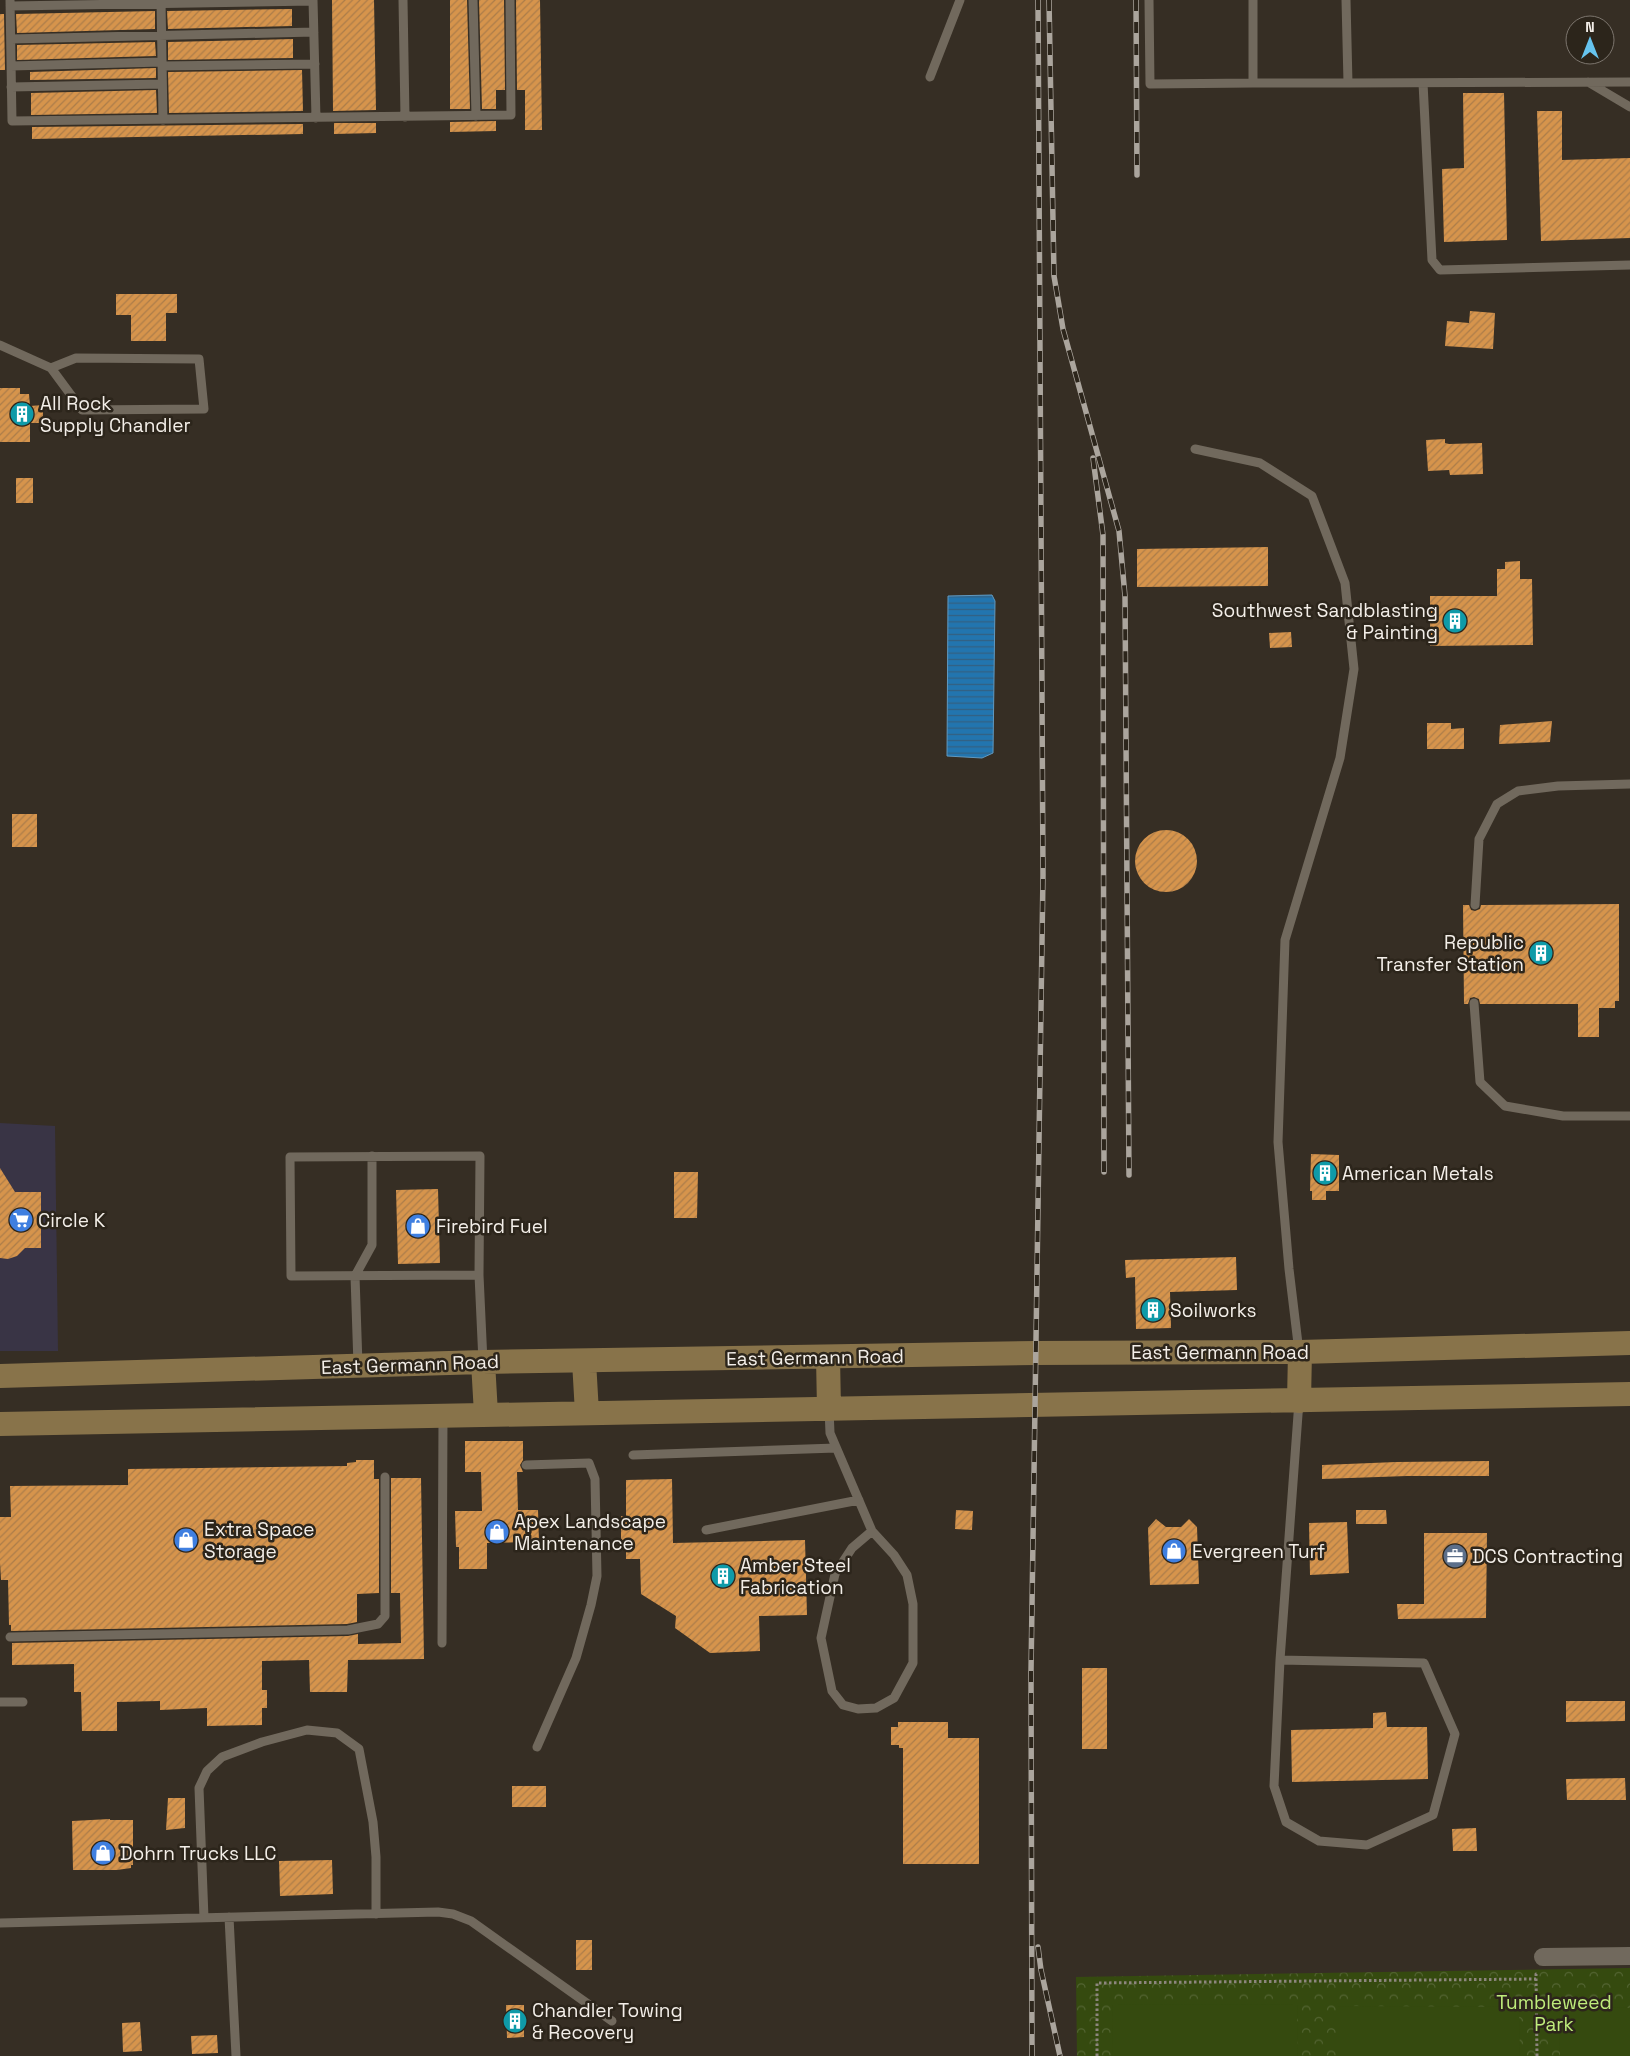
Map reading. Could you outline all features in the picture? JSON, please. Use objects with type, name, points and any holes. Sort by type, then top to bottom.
[{"type":"main road","name":"East Germann Road","points":[[0,1376],[483,1362],[1045,1353],[1300,1352],[1630,1343]]},
{"type":"main road","points":[[1299,1401],[1300,1352]]},
{"type":"main road","points":[[828,1356],[829,1409]]},
{"type":"main road","points":[[584,1361],[587,1413]]},
{"type":"main road","points":[[483,1362],[486,1414]]},
{"type":"main road","points":[[0,1424],[1630,1394]]},
{"type":"street","points":[[1543,1957],[1630,1956]]},
{"type":"lane","points":[[316,118],[313,0],[10,3],[12,121],[163,120],[316,118],[405,116],[511,115],[510,0]]},
{"type":"lane","points":[[402,0],[405,116]]},
{"type":"lane","points":[[473,0],[476,116]]},
{"type":"lane","points":[[930,77],[960,0]]},
{"type":"lane","points":[[1149,0],[1150,84],[1630,82]]},
{"type":"lane","points":[[1253,0],[1253,83]]},
{"type":"lane","points":[[1346,0],[1348,83]]},
{"type":"lane","points":[[161,2],[163,120]]},
{"type":"lane","points":[[10,39],[314,32]]},
{"type":"lane","points":[[11,66],[315,64]]},
{"type":"lane","points":[[1587,82],[1630,107]]},
{"type":"lane","points":[[1423,83],[1432,260],[1440,270],[1630,265]]},
{"type":"lane","points":[[11,88],[162,84]]},
{"type":"lane","points":[[0,345],[51,368],[82,410],[204,409],[199,359],[76,358],[51,368]]},
{"type":"lane","points":[[1194,449],[1260,463],[1312,496],[1345,583],[1354,669],[1340,758],[1285,940],[1278,1142],[1289,1269],[1300,1352]]},
{"type":"lane","points":[[1475,905],[1479,839],[1497,804],[1518,791],[1558,786],[1630,784]]},
{"type":"lane","points":[[1474,1004],[1480,1082],[1505,1106],[1563,1116],[1630,1116]]},
{"type":"lane","points":[[358,1366],[356,1276],[372,1245],[372,1156]]},
{"type":"lane","points":[[479,1275],[291,1276],[290,1157],[480,1156],[479,1275],[483,1362]]},
{"type":"lane","points":[[1280,1660],[1424,1663],[1455,1734],[1433,1815],[1367,1845],[1319,1840],[1286,1822],[1274,1786],[1280,1660],[1299,1401]]},
{"type":"lane","points":[[829,1409],[830,1434],[836,1448],[872,1530],[894,1555],[907,1575],[913,1604],[913,1663],[894,1698],[876,1708],[858,1709],[843,1705],[832,1691],[821,1638],[835,1574],[852,1548],[872,1530]]},
{"type":"lane","points":[[442,1643],[443,1415]]},
{"type":"lane","points":[[633,1454],[836,1448]]},
{"type":"lane","points":[[526,1465],[589,1462],[595,1479],[597,1576],[591,1605],[576,1658],[537,1747]]},
{"type":"lane","points":[[10,1637],[348,1630],[378,1624],[385,1616],[385,1477]]},
{"type":"lane","points":[[706,1530],[859,1500]]},
{"type":"lane","points":[[0,1702],[22,1702]]},
{"type":"lane","points":[[204,1918],[199,1788],[207,1771],[222,1756],[262,1742],[307,1730],[336,1733],[359,1748],[373,1822],[376,1858],[376,1914]]},
{"type":"lane","points":[[0,1923],[438,1912],[453,1914],[471,1921],[612,2020]]},
{"type":"lane","points":[[228,1918],[236,2056]]},
{"type":"path","points":[[1536,1974],[1537,2056]]},
{"type":"path","points":[[1097,2056],[1097,1983],[1536,1979]]},
{"type":"shaded area","points":[[0,1123],[55,1126],[58,1351],[0,1351]]},
{"type":"green space","name":"Tumbleweed Park","points":[[1630,1968],[1630,2056],[1077,2056],[1076,1977]]},
{"type":"green space","points":[[1297,2004],[1298,2056],[1113,2056],[1112,2005]]},
{"type":"green space","points":[[1337,2006],[1519,2007],[1520,2056],[1337,2056]]},
{"type":"green space","points":[[1559,2007],[1630,2008],[1630,2056],[1560,2056]]},
{"type":"water","points":[[992,595],[995,601],[993,753],[982,758],[947,756],[948,596]]},
{"type":"building","points":[[332,0],[374,0],[376,110],[333,111]]},
{"type":"building","points":[[450,0],[467,0],[470,109],[450,109]]},
{"type":"building","points":[[479,0],[504,0],[505,90],[496,90],[496,109],[482,109]]},
{"type":"building","points":[[516,0],[540,0],[542,130],[525,130],[525,90],[517,90]]},
{"type":"building","points":[[292,9],[292,26],[168,29],[167,11]]},
{"type":"building","points":[[155,11],[155,29],[17,33],[16,14]]},
{"type":"building","points":[[0,14],[4,14],[5,70],[0,70]]},
{"type":"building","points":[[293,39],[293,58],[168,60],[168,42]]},
{"type":"building","points":[[155,42],[156,56],[17,60],[17,45]]},
{"type":"building","points":[[156,68],[156,78],[30,80],[30,72]]},
{"type":"building","points":[[302,70],[303,111],[169,113],[168,72]]},
{"type":"building","points":[[156,90],[157,113],[31,115],[31,93]]},
{"type":"building","points":[[1463,93],[1504,93],[1507,240],[1444,242],[1442,169],[1464,168]]},
{"type":"building","points":[[1537,111],[1562,111],[1562,160],[1630,158],[1630,238],[1541,241]]},
{"type":"building","points":[[496,121],[496,131],[450,132],[450,122]]},
{"type":"building","points":[[334,123],[376,123],[376,133],[334,134]]},
{"type":"building","points":[[303,124],[303,134],[32,139],[32,127]]},
{"type":"building","points":[[116,294],[177,294],[177,313],[166,313],[166,341],[131,341],[131,315],[116,315]]},
{"type":"building","points":[[1470,311],[1495,313],[1493,349],[1445,346],[1447,321],[1469,323]]},
{"type":"building","name":"All Rock Supply Chandler","points":[[0,388],[20,388],[20,394],[29,394],[30,406],[43,405],[43,423],[30,423],[30,442],[0,442]]},
{"type":"building","points":[[1445,439],[1445,443],[1449,444],[1482,443],[1483,474],[1450,475],[1449,470],[1428,471],[1426,440]]},
{"type":"building","points":[[16,478],[33,478],[33,503],[16,503]]},
{"type":"building","points":[[1268,547],[1268,586],[1137,587],[1137,549]]},
{"type":"building","points":[[1520,561],[1520,579],[1532,579],[1533,645],[1430,646],[1430,596],[1497,596],[1497,569],[1505,569],[1505,562]]},
{"type":"building","points":[[1291,632],[1292,647],[1270,648],[1269,633]]},
{"type":"building","points":[[1552,721],[1550,742],[1499,744],[1500,725]]},
{"type":"building","points":[[1427,723],[1451,723],[1451,729],[1464,728],[1464,749],[1427,749]]},
{"type":"building","points":[[12,814],[37,814],[37,847],[12,847]]},
{"type":"building","points":[[1166,830],[1178,832],[1188,839],[1195,849],[1197,861],[1195,873],[1188,883],[1178,890],[1166,892],[1154,890],[1144,883],[1137,873],[1135,861],[1137,849],[1144,839],[1154,832]]},
{"type":"building","name":"Republic Transfer Station","points":[[1619,904],[1619,1001],[1615,1001],[1615,1008],[1599,1008],[1599,1037],[1578,1037],[1578,1004],[1480,1004],[1479,999],[1474,997],[1470,998],[1468,1004],[1464,1004],[1463,905],[1469,905],[1471,910],[1475,911],[1480,909],[1481,905]]},
{"type":"building","name":"American Metals","points":[[1311,1154],[1339,1155],[1339,1191],[1326,1191],[1326,1200],[1312,1200],[1312,1191],[1310,1191]]},
{"type":"building","name":"Circle K","points":[[0,1168],[15,1192],[41,1192],[41,1248],[25,1248],[17,1256],[8,1259],[0,1258]]},
{"type":"building","points":[[674,1172],[698,1172],[697,1218],[674,1218]]},
{"type":"building","name":"Firebird Fuel","points":[[438,1189],[440,1263],[398,1264],[396,1190]]},
{"type":"building","name":"Soilworks","points":[[1236,1257],[1237,1290],[1170,1292],[1171,1328],[1136,1329],[1135,1277],[1126,1278],[1125,1260]]},
{"type":"building","points":[[465,1441],[523,1441],[523,1460],[520,1465],[523,1472],[517,1472],[518,1510],[538,1510],[539,1542],[487,1543],[487,1569],[459,1569],[459,1547],[456,1547],[455,1511],[482,1511],[481,1472],[465,1472]]},
{"type":"building","name":"Extra Space Storage","points":[[356,1460],[374,1460],[374,1479],[379,1479],[379,1593],[357,1594],[357,1622],[347,1624],[11,1631],[11,1625],[9,1625],[8,1580],[1,1580],[0,1563],[0,1517],[11,1517],[10,1486],[128,1485],[128,1469],[347,1466],[347,1463],[356,1462]]},
{"type":"building","points":[[1489,1461],[1489,1476],[1322,1479],[1322,1465]]},
{"type":"building","points":[[391,1478],[421,1478],[424,1659],[348,1660],[347,1692],[310,1692],[309,1660],[262,1661],[262,1690],[267,1690],[267,1708],[262,1708],[262,1725],[207,1726],[207,1708],[160,1710],[160,1701],[117,1702],[117,1731],[82,1731],[81,1692],[74,1692],[74,1664],[12,1665],[12,1643],[348,1636],[358,1634],[358,1644],[401,1643],[400,1593],[391,1593]]},
{"type":"building","name":"Amber Steel Fabrication","points":[[672,1479],[673,1543],[805,1540],[807,1615],[759,1616],[760,1651],[710,1653],[675,1628],[676,1616],[641,1594],[640,1559],[626,1559],[626,1545],[621,1545],[621,1516],[626,1516],[626,1480]]},
{"type":"building","points":[[956,1510],[973,1511],[972,1530],[955,1529]]},
{"type":"building","points":[[1356,1510],[1386,1510],[1387,1524],[1356,1524]]},
{"type":"building","name":"Evergreen Turf","points":[[1156,1519],[1166,1527],[1181,1527],[1189,1519],[1197,1527],[1199,1584],[1150,1585],[1148,1528]]},
{"type":"building","points":[[1347,1522],[1349,1573],[1310,1575],[1309,1523]]},
{"type":"building","points":[[1424,1533],[1487,1533],[1486,1618],[1398,1619],[1397,1604],[1424,1604]]},
{"type":"building","points":[[1082,1668],[1107,1668],[1107,1749],[1082,1749]]},
{"type":"building","points":[[1566,1701],[1625,1701],[1625,1721],[1566,1722]]},
{"type":"building","points":[[1386,1712],[1387,1727],[1427,1727],[1428,1779],[1292,1782],[1291,1730],[1373,1728],[1373,1713]]},
{"type":"building","points":[[898,1722],[948,1722],[948,1738],[979,1738],[979,1864],[903,1864],[903,1748],[899,1748],[899,1745],[891,1745],[891,1727],[898,1727]]},
{"type":"building","points":[[1625,1778],[1626,1800],[1567,1800],[1566,1779]]},
{"type":"building","points":[[512,1786],[546,1786],[546,1807],[512,1807]]},
{"type":"building","points":[[168,1798],[185,1798],[185,1828],[166,1830]]},
{"type":"building","name":"Dohrn Trucks LLC","points":[[133,1820],[133,1865],[131,1865],[131,1868],[117,1870],[73,1870],[72,1821]]},
{"type":"building","points":[[1476,1828],[1477,1851],[1453,1851],[1452,1829]]},
{"type":"building","points":[[332,1860],[333,1894],[280,1896],[279,1861]]},
{"type":"building","points":[[576,1940],[592,1940],[592,1970],[576,1970]]},
{"type":"building","name":"Chandler Towing & Recovery","points":[[506,2005],[524,2005],[524,2037],[507,2038]]},
{"type":"building","points":[[140,2022],[142,2051],[123,2052],[122,2023]]},
{"type":"building","points":[[217,2035],[218,2053],[192,2054],[191,2036]]},
{"type":"railway","points":[[1032,2056],[1031,1672],[1043,875],[1038,0]]},
{"type":"railway","points":[[1049,0],[1054,276],[1063,329],[1119,531],[1125,596],[1129,1175]]},
{"type":"railway","points":[[1136,0],[1137,175]]},
{"type":"railway","points":[[1093,458],[1103,535],[1104,1172]]},
{"type":"railway","points":[[1038,1947],[1041,1970],[1060,2056]]},
{"type":"place","name":"All Rock Supply Chandler","points":[[22,414]]},
{"type":"place","name":"Southwest Sandblasting & Painting","points":[[1455,621]]},
{"type":"place","name":"Republic Transfer Station","points":[[1541,953]]},
{"type":"place","name":"American Metals","points":[[1325,1173]]},
{"type":"place","name":"Circle K","points":[[21,1220]]},
{"type":"place","name":"Firebird Fuel","points":[[418,1226]]},
{"type":"place","name":"Soilworks","points":[[1153,1310]]},
{"type":"place","name":"Apex Landscape Maintenance","points":[[497,1532]]},
{"type":"place","name":"Extra Space Storage","points":[[186,1540]]},
{"type":"place","name":"Evergreen Turf","points":[[1174,1551]]},
{"type":"place","name":"DCS Contracting","points":[[1455,1556]]},
{"type":"place","name":"Amber Steel Fabrication","points":[[723,1576]]},
{"type":"place","name":"Dohrn Trucks LLC","points":[[103,1853]]},
{"type":"place","name":"Chandler Towing & Recovery","points":[[515,2021]]}]
